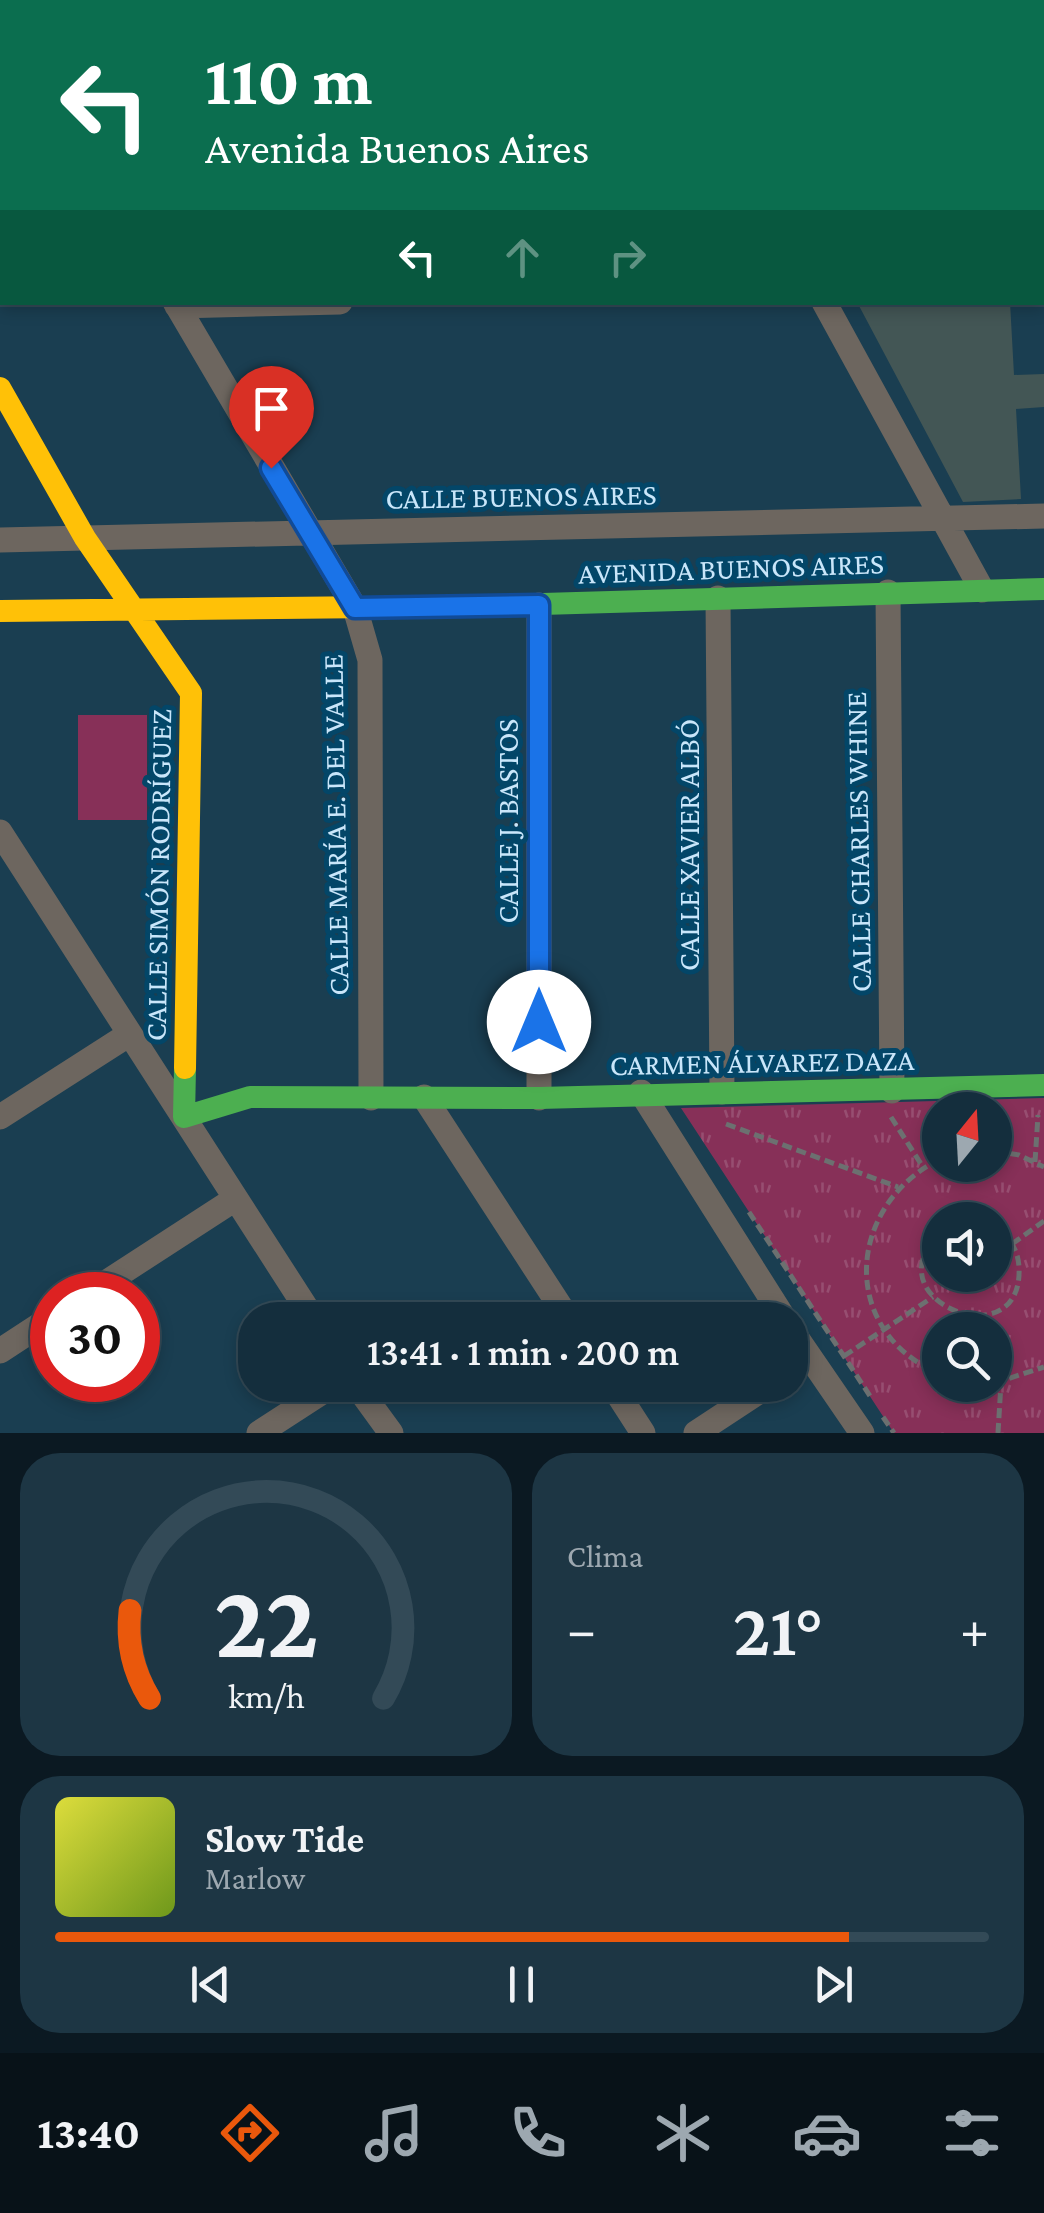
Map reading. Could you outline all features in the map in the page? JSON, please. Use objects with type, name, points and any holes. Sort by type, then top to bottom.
[{"type":"main road","name":"CALLE SIMÓN RODRÍGUEZ","points":[[0,388],[85,538],[191,694],[184,1118]]},
{"type":"main road","name":"AVENIDA BUENOS AIRES","points":[[0,611],[539,605],[1044,588]]},
{"type":"main road","name":"CARMEN ÁLVAREZ DAZA","points":[[184,1118],[250,1098],[539,1098],[642,1092],[887,1097],[1041,1091]]},
{"type":"street","name":"CALLE MARÍA E. DEL VALLE","points":[[177,305],[355,608],[370,660],[370,1098]]},
{"type":"street","points":[[826,305],[982,590]]},
{"type":"street","name":"CALLE BUENOS AIRES","points":[[0,540],[1044,516]]},
{"type":"street","name":"CALLE CHARLES WHINE","points":[[887,1097],[888,592]]},
{"type":"street","name":"CALLE XAVIER ALBÓ","points":[[718,598],[722,1092]]},
{"type":"street","name":"CALLE J. BASTOS","points":[[539,605],[539,1098]]},
{"type":"street","points":[[2,841],[302,1302]]},
{"type":"street","points":[[0,1117],[128,1035]]},
{"type":"street","points":[[642,1092],[774,1302]]},
{"type":"street","points":[[424,1097],[557,1302]]},
{"type":"street","points":[[122,1272],[235,1198]]},
{"type":"street","points":[[0,1351],[30,1331]]},
{"type":"street","points":[[808,1374],[862,1433]]},
{"type":"street","points":[[259,1433],[307,1402]]},
{"type":"street","points":[[368,1402],[391,1433]]},
{"type":"street","points":[[623,1402],[643,1433]]},
{"type":"street","points":[[696,1433],[743,1402]]},
{"type":"path","points":[[1035,1162],[1041,1091]]},
{"type":"path","points":[[887,1097],[922,1165]]},
{"type":"path","points":[[717,1121],[898,1188]]},
{"type":"path","points":[[1012,1156],[1044,1167]]},
{"type":"path","points":[[922,1168],[898,1188],[872,1228],[866,1263],[872,1303],[885,1328],[922,1366]]},
{"type":"path","points":[[746,1207],[894,1433]]},
{"type":"path","points":[[931,1292],[960,1316],[992,1312],[1014,1290],[1018,1259],[1012,1244],[1044,1221]]},
{"type":"path","points":[[844,1356],[933,1297]]},
{"type":"path","points":[[1012,1378],[1044,1368]]},
{"type":"path","points":[[998,1402],[998,1433]]},
{"type":"green space","points":[[78,715],[147,715],[147,820],[78,820]]},
{"type":"green space","points":[[1044,1098],[1044,1433],[894,1433],[681,1108],[922,1101],[922,1182],[1012,1182],[1012,1099]]},
{"type":"building","points":[[859,305],[1010,305],[1014,375],[1044,374],[1044,407],[1016,409],[1021,499],[963,502]]},
{"type":"traffic: fast","points":[[476,606],[1044,589]]},
{"type":"traffic: fast","points":[[185,1068],[184,1117],[250,1097],[539,1098],[1044,1085]]},
{"type":"traffic: slow","points":[[0,388],[85,538],[191,693],[185,1068]]},
{"type":"traffic: slow","points":[[0,611],[476,606]]},
{"type":"route","points":[[271,468],[355,608],[539,605],[539,1022]]}]
